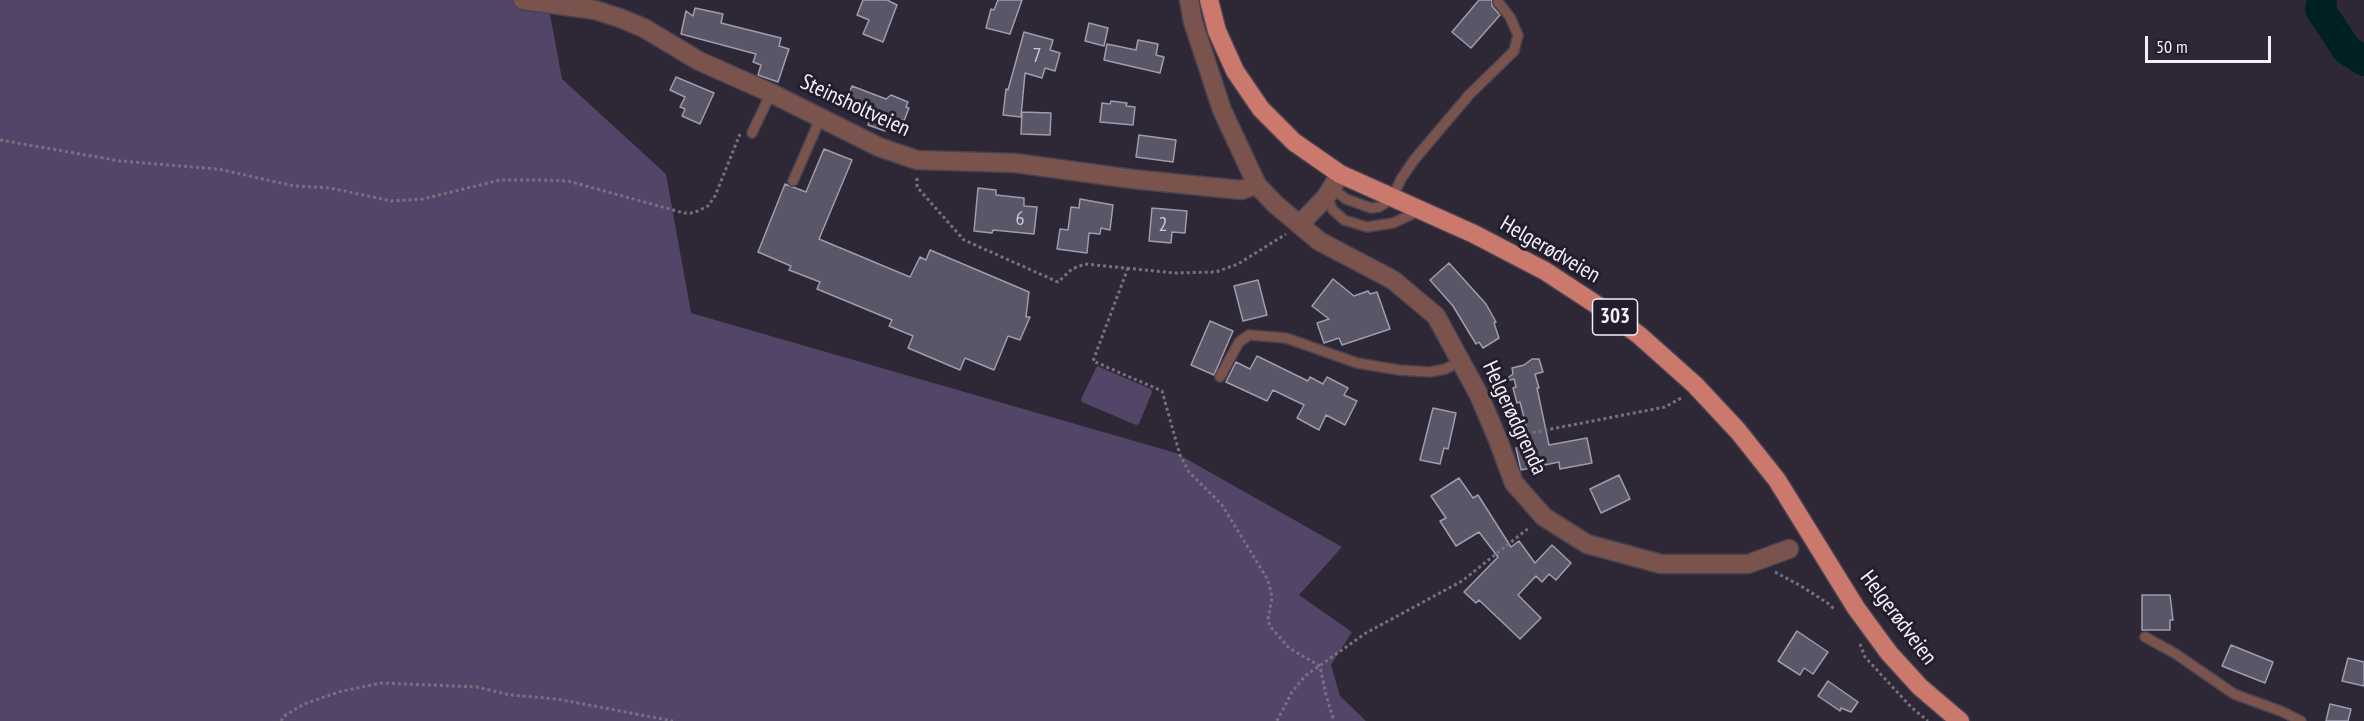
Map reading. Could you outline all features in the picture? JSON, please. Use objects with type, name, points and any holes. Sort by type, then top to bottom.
[{"type":"main road","name":"Helgerødveien","points":[[1209,0],[1217,31],[1227,55],[1250,95],[1272,122],[1294,142],[1333,186],[1392,199],[1515,254],[1572,287],[1639,335],[1695,384],[1738,431],[1777,480],[1856,608],[1889,653],[1920,687],[1960,721]]},
{"type":"street","name":"Steinsholtveien","points":[[523,0],[595,10],[620,18],[644,28],[699,61],[771,93],[879,147],[917,160],[1015,163],[1132,179],[1241,190],[1257,185]]},
{"type":"street","name":"Helgerødgrenda","points":[[1190,0],[1193,22],[1222,110],[1257,185],[1275,204],[1319,241],[1393,280],[1436,316],[1462,361],[1498,440],[1514,483],[1544,517],[1587,544],[1661,564],[1748,564],[1789,549]]},
{"type":"street","points":[[1300,224],[1333,186]]},
{"type":"lane","points":[[1392,199],[1401,179],[1421,152],[1469,95],[1514,51],[1518,35],[1510,17],[1498,2]]},
{"type":"lane","points":[[752,133],[771,93]]},
{"type":"lane","points":[[793,181],[821,117]]},
{"type":"lane","points":[[1333,186],[1334,210],[1344,220],[1367,227],[1393,223],[1419,210]]},
{"type":"lane","name":"Helgerødgrenda","points":[[1220,377],[1239,342],[1249,335],[1286,338],[1357,363],[1399,370],[1430,372],[1445,369],[1462,361]]},
{"type":"lane","points":[[2145,637],[2176,654],[2234,694],[2301,721]]},
{"type":"path","points":[[0,140],[120,161],[218,169],[282,184],[330,188],[391,201],[423,199],[500,180],[544,180],[568,181],[684,213],[693,213],[708,206],[715,196],[741,132],[752,133]]},
{"type":"path","points":[[917,160],[916,187],[964,240],[1058,282],[1072,269],[1085,264],[1206,274],[1223,271],[1258,252],[1300,224]]},
{"type":"path","points":[[1128,268],[1093,361],[1162,391],[1180,455],[1189,472],[1222,505],[1268,580],[1272,597],[1268,620],[1270,626],[1288,648],[1320,666],[1334,721]]},
{"type":"path","points":[[1498,440],[1665,407],[1683,398],[1695,384]]},
{"type":"path","points":[[1277,721],[1299,682],[1366,633],[1462,581],[1544,517]]},
{"type":"path","points":[[1748,564],[1772,571],[1801,586],[1829,604],[1837,612]]},
{"type":"path","points":[[1856,636],[1865,657],[1911,707],[1928,721]]},
{"type":"path","points":[[281,721],[284,716],[304,704],[342,691],[382,683],[477,687],[510,695],[557,699],[673,721]]},
{"type":"shaded area","points":[[0,0],[517,0],[549,9],[562,79],[666,174],[691,313],[1176,453],[1342,547],[1299,595],[1352,632],[1331,665],[1340,696],[1366,721],[0,721]]},
{"type":"shaded area","points":[[1097,366],[1151,389],[1152,392],[1139,424],[1136,425],[1082,402],[1081,399]]},
{"type":"building","points":[[863,0],[887,0],[897,5],[883,42],[863,34],[869,20],[857,15]]},
{"type":"building","points":[[998,0],[1022,0],[1010,34],[986,28],[991,9],[994,10]]},
{"type":"building","points":[[1479,0],[1492,0],[1492,6],[1500,15],[1471,48],[1452,32]]},
{"type":"building","points":[[695,8],[723,14],[721,23],[781,38],[779,46],[789,49],[778,82],[758,75],[761,65],[753,62],[756,54],[681,34],[686,11],[693,16]]},
{"type":"building","points":[[1089,23],[1108,28],[1104,46],[1085,41]]},
{"type":"building","points":[[1024,32],[1053,40],[1050,50],[1060,53],[1055,71],[1045,68],[1042,78],[1025,73],[1021,117],[1003,115],[1006,89],[1008,90]]},
{"type":"building","points":[[1138,40],[1158,44],[1156,55],[1164,57],[1160,73],[1104,60],[1107,44],[1136,50]]},
{"type":"building","points":[[676,77],[714,93],[700,124],[682,116],[685,109],[680,107],[685,97],[670,90]]},
{"type":"building","points":[[852,86],[886,99],[891,95],[908,102],[906,107],[909,108],[904,121],[899,119],[895,129],[888,126],[885,131],[868,125],[873,112],[846,101]]},
{"type":"building","points":[[1111,101],[1127,103],[1126,106],[1135,107],[1133,125],[1100,122],[1102,103],[1110,104]]},
{"type":"building","points":[[1022,112],[1051,113],[1050,135],[1021,134]]},
{"type":"building","points":[[1139,135],[1176,140],[1173,162],[1136,157]]},
{"type":"building","points":[[824,149],[852,160],[819,239],[910,277],[920,257],[926,260],[930,250],[1029,292],[1026,317],[1030,317],[1020,340],[1008,336],[994,370],[965,358],[960,370],[908,348],[913,336],[889,326],[892,320],[817,289],[820,282],[789,270],[791,266],[758,252],[785,184],[806,192]]},
{"type":"building","points":[[978,188],[996,190],[996,195],[1024,198],[1024,206],[1037,207],[1034,234],[993,230],[992,233],[974,231]]},
{"type":"building","points":[[1080,199],[1113,205],[1110,230],[1101,228],[1100,234],[1089,233],[1087,253],[1057,249],[1060,229],[1068,230],[1071,207],[1079,208]]},
{"type":"building","points":[[1152,208],[1187,211],[1185,233],[1172,232],[1171,243],[1149,241]]},
{"type":"building","points":[[1449,263],[1486,304],[1496,322],[1494,323],[1499,338],[1483,348],[1479,342],[1476,344],[1453,306],[1430,280]]},
{"type":"building","points":[[1333,279],[1354,296],[1368,291],[1370,294],[1377,292],[1390,329],[1342,345],[1339,338],[1324,343],[1317,323],[1329,319],[1312,306]]},
{"type":"building","points":[[1258,280],[1267,315],[1243,321],[1234,286]]},
{"type":"building","points":[[1210,321],[1233,331],[1214,375],[1191,365]]},
{"type":"building","points":[[1257,356],[1308,381],[1310,377],[1323,384],[1327,377],[1348,388],[1344,395],[1357,401],[1345,425],[1326,415],[1319,430],[1297,418],[1304,405],[1273,390],[1267,401],[1226,382],[1236,362],[1250,369]]},
{"type":"building","points":[[1532,359],[1539,359],[1543,372],[1535,374],[1549,445],[1587,438],[1592,463],[1560,469],[1559,462],[1521,470],[1516,448],[1531,445],[1520,402],[1517,403],[1513,388],[1516,387],[1514,379],[1502,382],[1513,374],[1512,368],[1524,365]]},
{"type":"building","points":[[1433,408],[1456,413],[1448,449],[1444,448],[1440,464],[1420,460]]},
{"type":"building","points":[[1619,475],[1630,499],[1601,513],[1590,489]]},
{"type":"building","points":[[1459,478],[1473,498],[1478,495],[1511,547],[1519,541],[1535,563],[1552,545],[1571,563],[1556,580],[1549,574],[1542,582],[1536,576],[1518,595],[1541,618],[1520,639],[1479,600],[1476,603],[1464,592],[1498,557],[1479,532],[1456,546],[1440,521],[1446,518],[1431,496]]},
{"type":"building","points":[[2142,595],[2170,595],[2173,620],[2170,620],[2170,630],[2142,630]]},
{"type":"building","points":[[1797,631],[1828,652],[1813,674],[1804,668],[1800,675],[1778,661]]},
{"type":"building","points":[[2231,645],[2273,662],[2265,683],[2222,666]]},
{"type":"building","points":[[2348,658],[2364,662],[2364,686],[2342,681]]},
{"type":"building","points":[[1828,681],[1858,702],[1851,712],[1841,708],[1840,711],[1818,696]]},
{"type":"building","points":[[2330,704],[2351,709],[2348,721],[2326,721]]},
{"type":"waterway","points":[[2322,0],[2320,9],[2347,50],[2364,61]]}]
